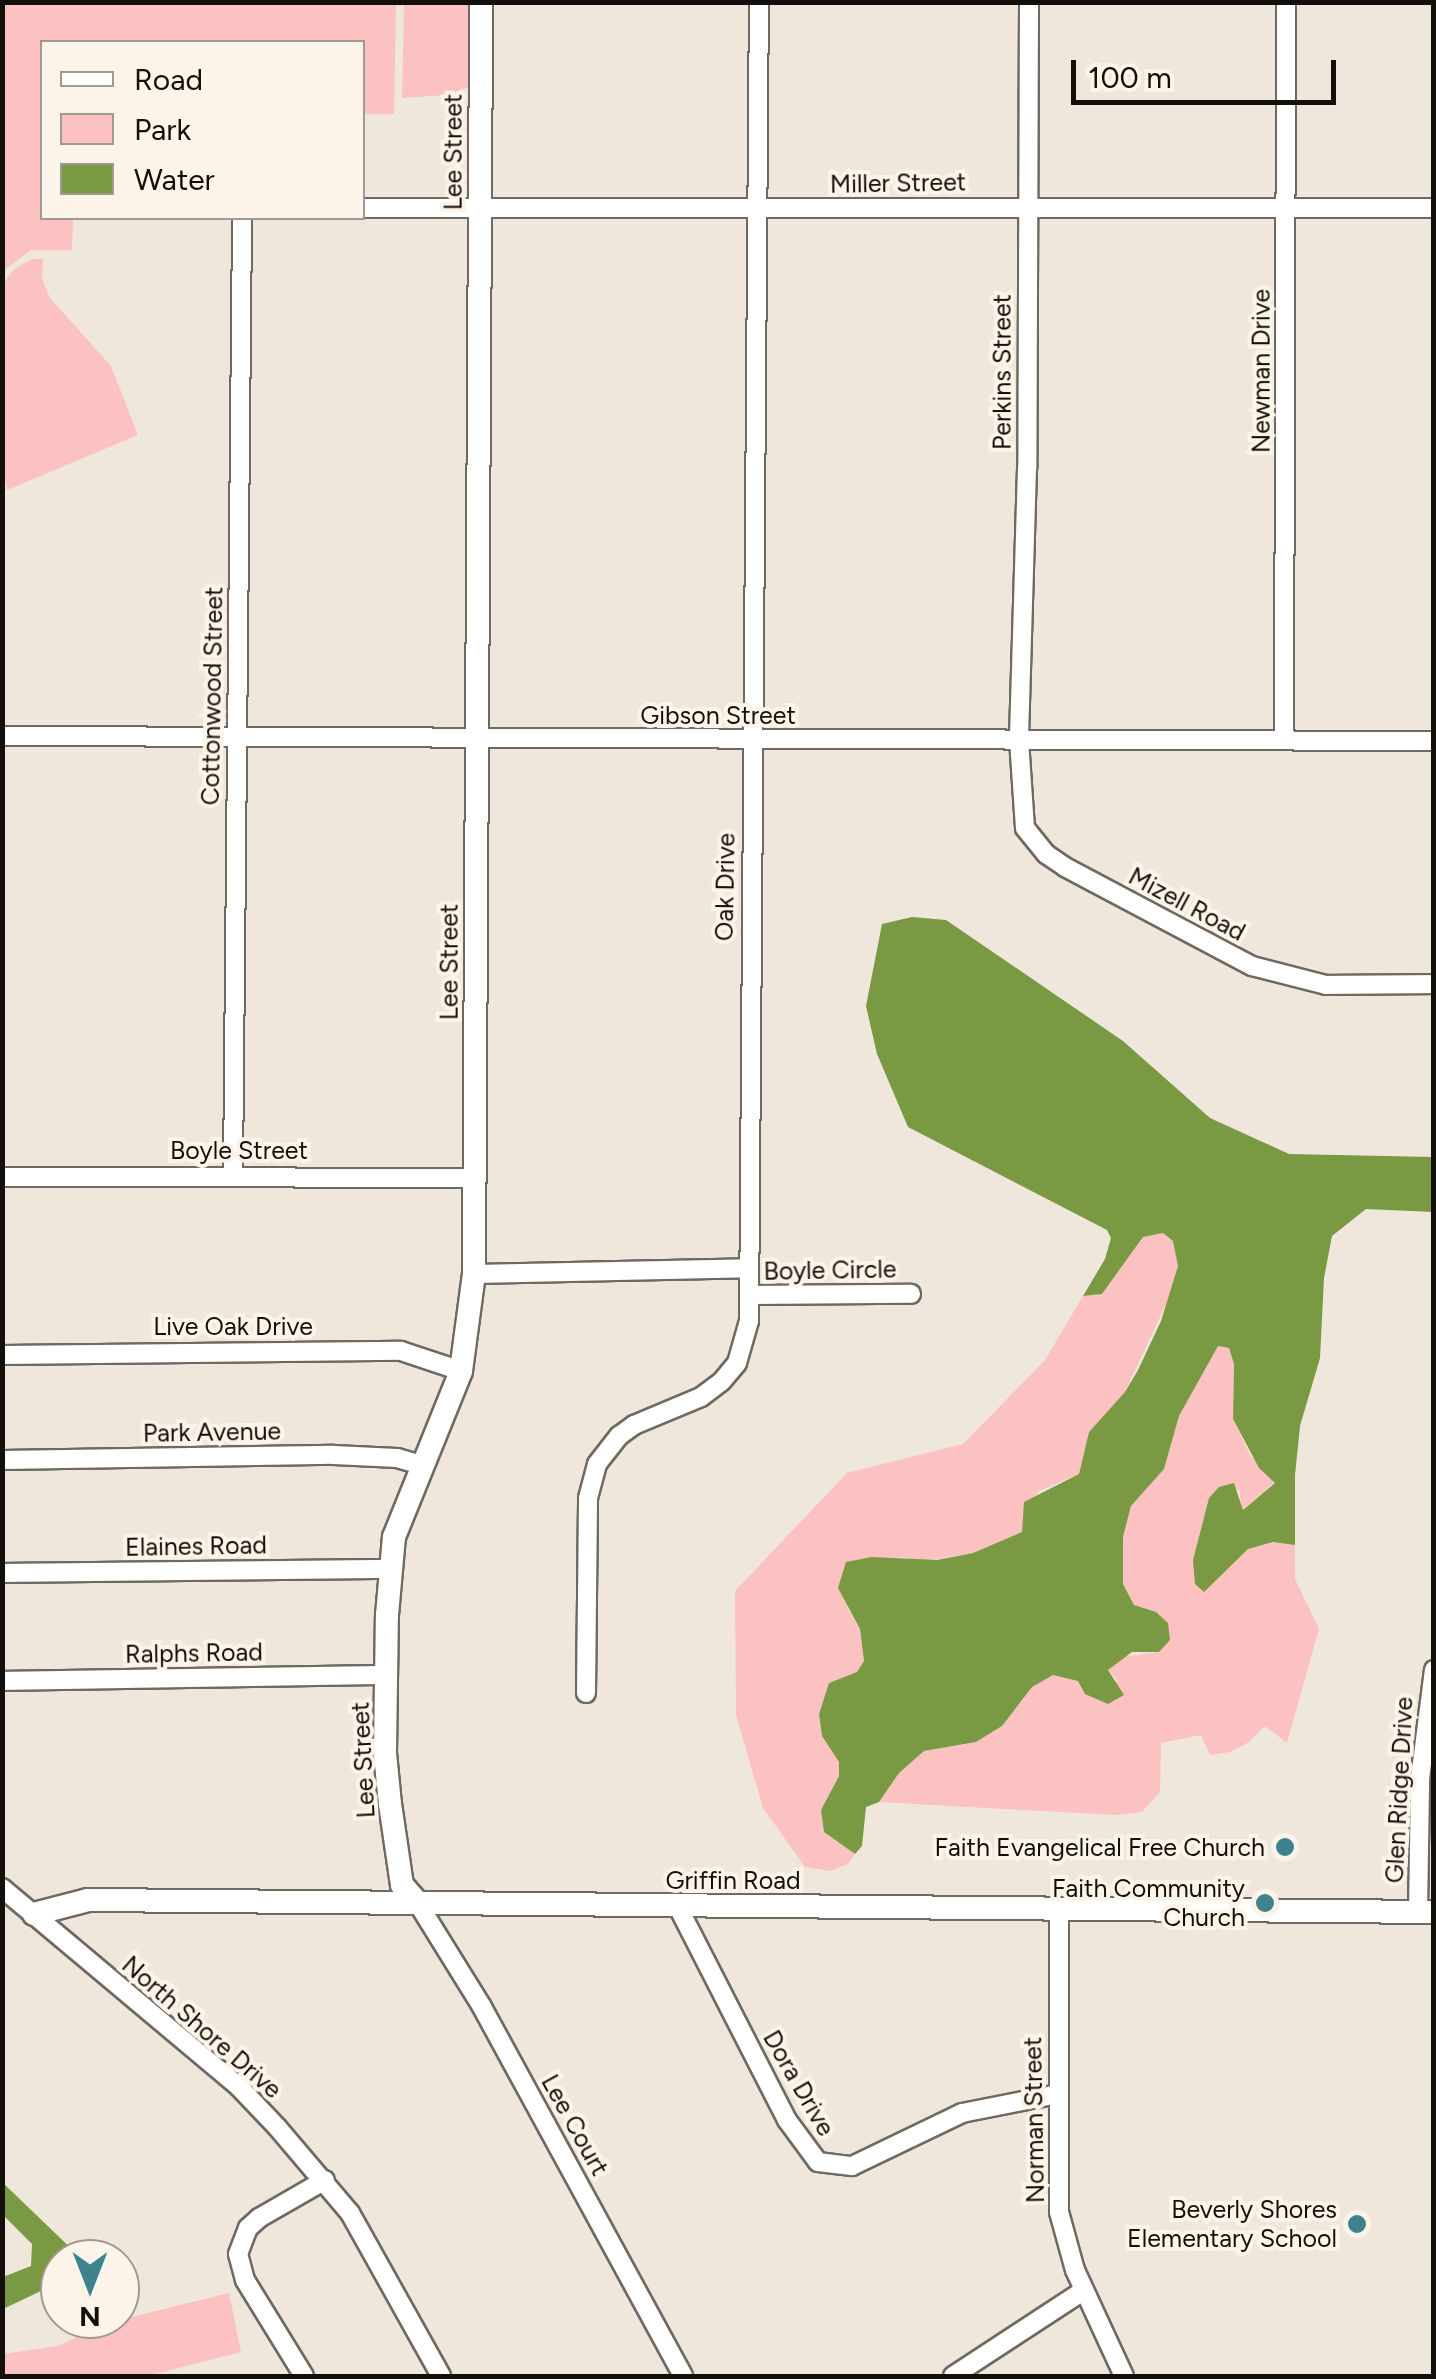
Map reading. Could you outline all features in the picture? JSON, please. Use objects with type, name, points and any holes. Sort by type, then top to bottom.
[{"type":"street","name":"Lee Street","points":[[417,1902],[402,1885],[390,1804],[385,1754],[386,1675],[394,1537],[460,1371],[474,1274],[481,2]]},
{"type":"street","name":"Oak Drive","points":[[586,1693],[588,1498],[597,1464],[619,1436],[634,1425],[701,1397],[722,1381],[737,1363],[743,1345],[749,1296],[758,2]]},
{"type":"street","name":"Perkins Street","points":[[1019,740],[1027,468],[1029,2]]},
{"type":"street","name":"Newman Drive","points":[[1284,740],[1286,2]]},
{"type":"street","name":"Miller Street","points":[[365,208],[1434,208]]},
{"type":"street","name":"Cottonwood Street","points":[[233,1174],[242,220]]},
{"type":"street","name":"Gibson Street","points":[[2,736],[1434,741]]},
{"type":"street","name":"Mizell Road","points":[[1019,740],[1026,828],[1046,854],[1065,868],[1220,952],[1299,981],[1358,986],[1434,984]]},
{"type":"street","name":"Boyle Street","points":[[2,1176],[475,1178]]},
{"type":"street","points":[[474,1274],[749,1268]]},
{"type":"street","name":"Boyle Circle","points":[[749,1296],[911,1294]]},
{"type":"street","name":"Live Oak Drive","points":[[2,1354],[401,1351],[460,1371]]},
{"type":"street","name":"Park Avenue","points":[[2,1460],[334,1454],[397,1458],[421,1465]]},
{"type":"street","name":"Elaines Road","points":[[2,1574],[391,1568]]},
{"type":"street","name":"Glen Ridge Drive","points":[[1426,1912],[1420,1779],[1433,1674]]},
{"type":"street","name":"Ralphs Road","points":[[2,1680],[386,1675]]},
{"type":"street","name":"North Shore Drive","points":[[2,1888],[239,2087],[325,2180],[384,2268],[441,2376]]},
{"type":"street","name":"Griffin Road","points":[[34,1914],[88,1900],[1426,1912]]},
{"type":"street","name":"Lee Court","points":[[417,1902],[482,2007],[683,2376]]},
{"type":"street","name":"Dora Drive","points":[[678,1907],[788,2120],[818,2162],[852,2166],[962,2113],[1058,2094]]},
{"type":"street","name":"Norman Street","points":[[1059,1910],[1059,2212],[1083,2290],[1124,2376]]},
{"type":"street","points":[[304,2376],[246,2280],[238,2254],[241,2239],[259,2218],[325,2180]]},
{"type":"street","points":[[953,2376],[1083,2290]]},
{"type":"green space","points":[[2,3],[396,3],[394,114],[365,114],[365,40],[40,40],[40,220],[73,220],[72,250],[31,250],[3,271]]},
{"type":"green space","points":[[404,3],[472,3],[472,86],[446,95],[402,98]]},
{"type":"green space","points":[[32,259],[43,259],[42,279],[50,298],[111,366],[138,435],[7,490],[2,465],[3,284],[14,269]]},
{"type":"green space","points":[[1163,1233],[1174,1242],[1178,1266],[1170,1296],[1125,1392],[1089,1432],[1079,1474],[1039,1491],[1025,1514],[1023,1532],[973,1553],[925,1561],[898,1557],[847,1607],[860,1629],[864,1661],[857,1672],[829,1683],[819,1714],[822,1736],[839,1762],[839,1776],[821,1810],[824,1832],[855,1854],[848,1864],[830,1871],[805,1867],[763,1808],[736,1715],[735,1591],[847,1473],[963,1444],[1045,1360],[1083,1296],[1102,1294],[1143,1237]]},
{"type":"green space","points":[[1217,1346],[1229,1348],[1234,1364],[1233,1419],[1250,1455],[1275,1482],[1242,1510],[1239,1489],[1209,1498],[1193,1560],[1229,1564],[1248,1549],[1273,1542],[1295,1545],[1295,1579],[1319,1629],[1287,1743],[1265,1726],[1249,1742],[1230,1752],[1210,1755],[1201,1735],[1161,1743],[1160,1792],[1142,1812],[1115,1815],[879,1802],[899,1773],[924,1751],[976,1742],[1002,1726],[1032,1686],[1054,1675],[1078,1681],[1118,1681],[1108,1670],[1121,1657],[1159,1652],[1156,1612],[1134,1605],[1123,1584],[1123,1537],[1131,1506],[1164,1469],[1179,1416]]},
{"type":"green space","points":[[229,2293],[241,2352],[147,2376],[3,2376],[3,2354],[58,2346],[73,2339],[140,2339],[140,2315]]},
{"type":"water","points":[[912,917],[946,920],[1123,1041],[1210,1118],[1289,1154],[1433,1157],[1433,1212],[1366,1209],[1332,1236],[1324,1278],[1320,1358],[1300,1426],[1295,1545],[1273,1542],[1248,1549],[1204,1592],[1195,1584],[1193,1560],[1209,1498],[1219,1487],[1234,1483],[1243,1510],[1275,1483],[1259,1468],[1233,1419],[1234,1364],[1229,1348],[1218,1346],[1179,1416],[1164,1469],[1131,1506],[1123,1537],[1123,1584],[1134,1605],[1156,1612],[1168,1623],[1170,1640],[1159,1652],[1132,1652],[1108,1670],[1124,1695],[1108,1704],[1085,1694],[1078,1681],[1053,1675],[1032,1687],[1002,1726],[976,1742],[924,1751],[899,1773],[879,1802],[866,1807],[862,1846],[855,1854],[824,1832],[821,1810],[839,1776],[839,1762],[822,1736],[819,1714],[829,1683],[857,1672],[864,1661],[860,1629],[838,1588],[846,1562],[872,1557],[937,1560],[973,1553],[1022,1532],[1024,1502],[1079,1474],[1089,1432],[1125,1392],[1138,1370],[1161,1321],[1178,1266],[1173,1241],[1163,1233],[1143,1237],[1102,1294],[1083,1296],[1105,1259],[1111,1238],[1107,1230],[908,1127],[877,1054],[866,1006],[882,924]]},
{"type":"water","points":[[2,2182],[61,2239],[40,2239],[40,2291],[3,2309],[3,2277],[31,2266],[32,2244],[3,2215]]},
{"type":"place","name":"Faith Evangelical Free Church","points":[[1285,1847]]},
{"type":"place","name":"Faith Community Church","points":[[1265,1903]]},
{"type":"place","name":"Beverly Shores Elementary School","points":[[1357,2224]]}]
